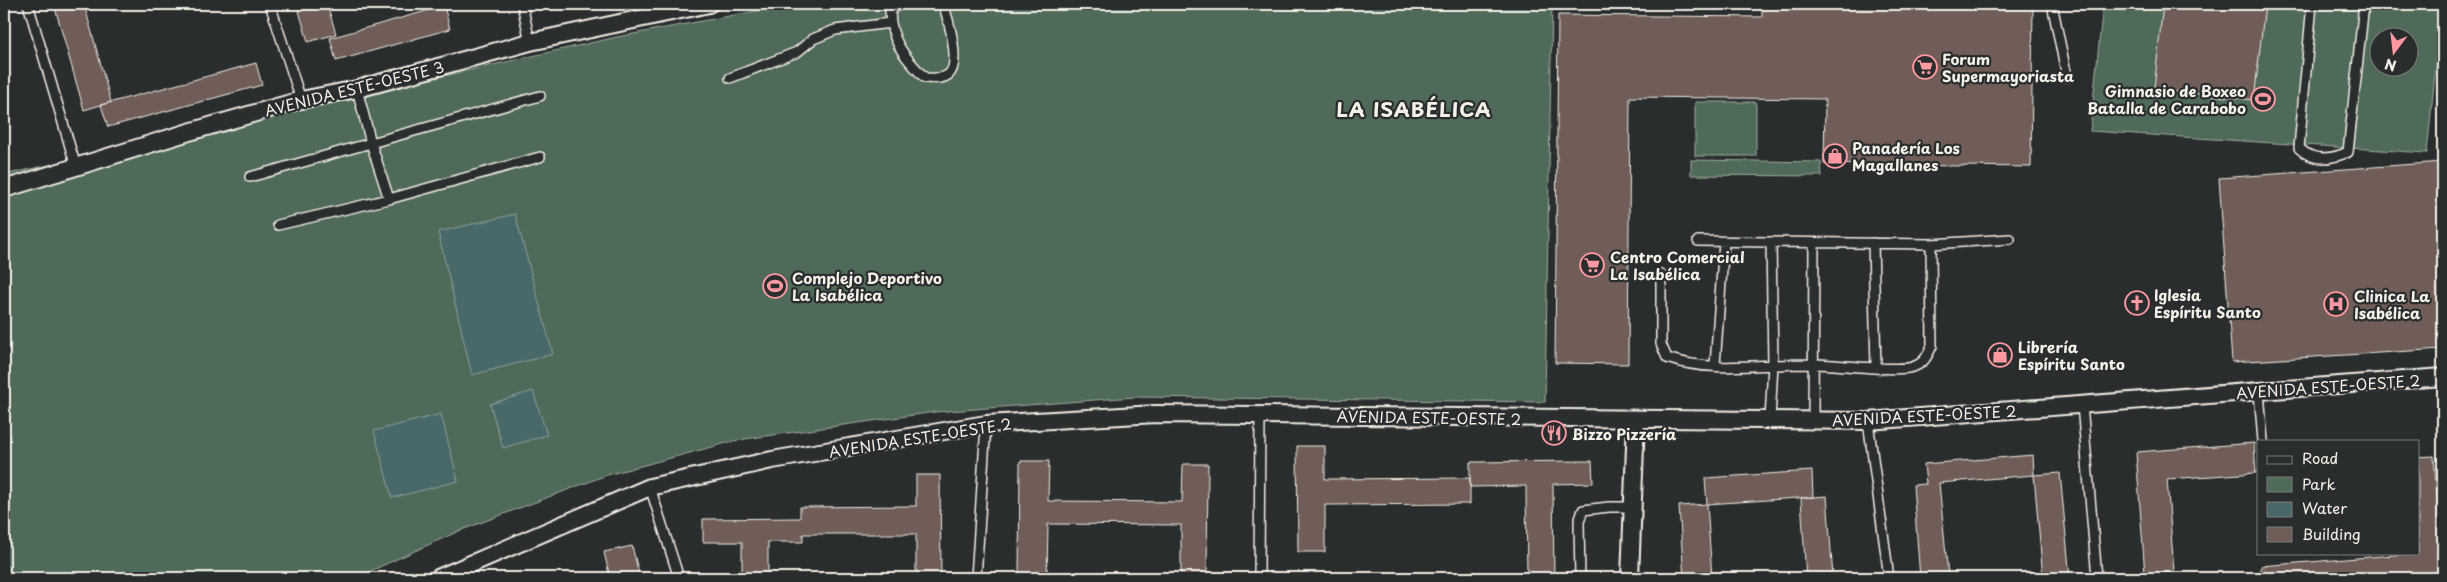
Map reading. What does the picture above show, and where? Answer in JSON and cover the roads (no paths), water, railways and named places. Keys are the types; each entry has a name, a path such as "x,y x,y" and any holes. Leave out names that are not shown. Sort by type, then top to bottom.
{"street":[{"name":"AVENIDA ESTE-OESTE 3","path":"4,189 301,100 357,89 530,42 709,4"},
{"name":"AVENIDA ESTE-OESTE 2","path":"438,578 650,488 772,460 986,424 1156,414 1868,421 2443,377"},
{"path":"1630,578 1636,420"}],"lane":[{"path":"28,4 76,167"},
{"path":"270,4 301,100"},
{"path":"522,4 530,42"},
{"path":"899,4 890,10 890,23 903,56 925,78 940,79 949,74 954,65 953,45 943,4"},
{"path":"2052,4 2067,77"},
{"path":"2312,4 2299,148 2305,154 2316,158 2336,158 2348,152 2364,4"},
{"path":"730,78 797,52 813,39 835,30 890,23"},
{"path":"357,89 388,199"},
{"path":"250,177 540,96"},
{"path":"278,225 388,199 540,157"},
{"path":"1698,241 1931,244 2010,239"},
{"path":"1715,365 1724,242"},
{"path":"1770,420 1773,364 1771,242"},
{"path":"1813,421 1814,243"},
{"path":"1873,243 1876,367"},
{"path":"1661,274 1661,344 1667,358 1681,363 1715,365 1813,364 1911,368 1926,360 1932,346 1931,244"},
{"path":"2259,392 2263,440"},
{"path":"2082,405 2097,578"},
{"path":"1259,578 1260,415"},
{"path":"1868,421 1889,578"},
{"path":"976,578 986,424"},
{"path":"650,488 679,578"},
{"path":"1580,578 1579,522 1583,510 1632,507"}],"water":[{"path":"515,214 553,354 472,375 438,232"},
{"path":"533,391 547,435 503,448 490,404"},
{"path":"441,414 458,481 392,498 374,431"}],"place":[{"name":"Forum Supermayoriasta","path":"1925,67"},
{"name":"Gimnasio de Boxeo Batalla de Carabobo","path":"2263,99"},
{"name":"Panadería Los Magallanes","path":"1835,156"},
{"name":"Centro Comercial La Isabélica","path":"1592,265"},
{"name":"Complejo Deportivo La Isabélica","path":"775,286"},
{"name":"Iglesia Espíritu Santo","path":"2137,303"},
{"name":"Clinica La Isabélica","path":"2336,304"},
{"name":"Librería Espíritu Santo","path":"2000,355"},
{"name":"Bizzo Pizzería","path":"1554,433"}],"district":[{"name":"LA ISABÉLICA","path":"1414,109"}]}
